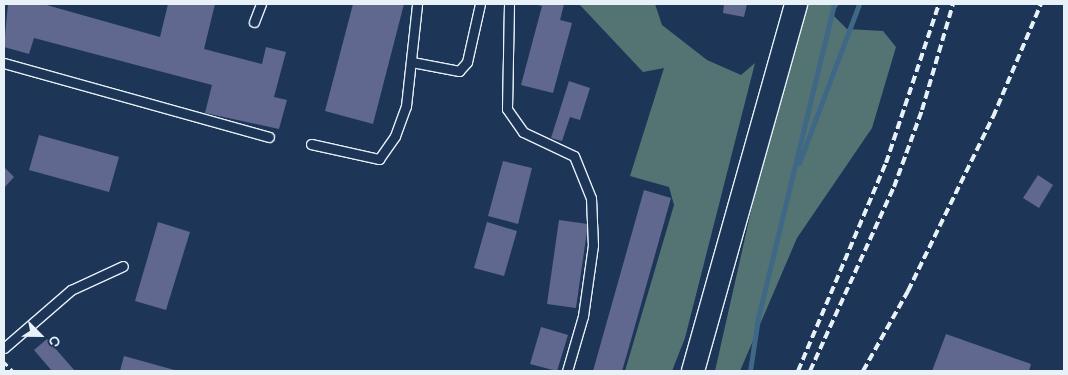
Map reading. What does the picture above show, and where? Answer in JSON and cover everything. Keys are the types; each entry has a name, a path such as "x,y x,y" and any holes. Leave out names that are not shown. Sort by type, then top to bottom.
{"street":[{"path":"693,371 796,4"}],"lane":[{"path":"254,22 261,4"},
{"path":"312,144 379,159 396,136 406,106 417,4"},
{"path":"412,62 459,71 467,62 480,4"},
{"path":"509,4 507,109 523,132 574,156 591,198 593,246 583,316 567,371"},
{"path":"4,63 269,137"},
{"path":"4,348 72,290 122,266"}],"path":[{"path":"4,362 13,371"}],"green space":[{"path":"579,4 655,4 662,25 707,60 741,75 755,63 685,338 672,371 625,371 674,205 669,187 630,176 664,68 643,72"},
{"path":"804,4 839,4 832,14 847,29 883,31 896,47 872,128 797,238 740,371 715,371 770,127"}],"building":[{"path":"8,4 43,4 160,37 168,4 215,4 204,49 262,64 266,47 286,52 274,97 287,100 279,129 205,113 212,85 34,38 29,54 4,47"},
{"path":"353,4 404,4 373,124 325,111"},
{"path":"534,4 564,4 560,20 572,23 553,93 521,85 542,6"},
{"path":"724,4 747,4 744,17 723,13"},
{"path":"569,81 590,88 580,120 570,117 562,141 551,138"},
{"path":"39,135 119,157 109,192 29,170"},
{"path":"503,161 532,168 518,224 488,216"},
{"path":"4,167 14,177 4,188"},
{"path":"1038,175 1053,185 1039,208 1023,198"},
{"path":"644,190 671,198 622,371 593,371"},
{"path":"559,220 588,224 576,308 547,304"},
{"path":"158,222 190,232 166,310 135,301"},
{"path":"487,222 517,231 504,276 474,268"},
{"path":"541,327 568,335 557,371 530,364"},
{"path":"946,334 1031,364 1029,371 932,371"},
{"path":"47,339 75,371 52,371 34,350"},
{"path":"124,356 178,371 120,371"}],"waterway":[{"path":"750,371 758,318 834,4"},
{"path":"799,163 859,4"}],"railway":[{"path":"798,371 886,163 939,4"},
{"path":"810,371 894,187 922,110 953,4"},
{"path":"863,371 908,291 993,117 1041,4"}]}
